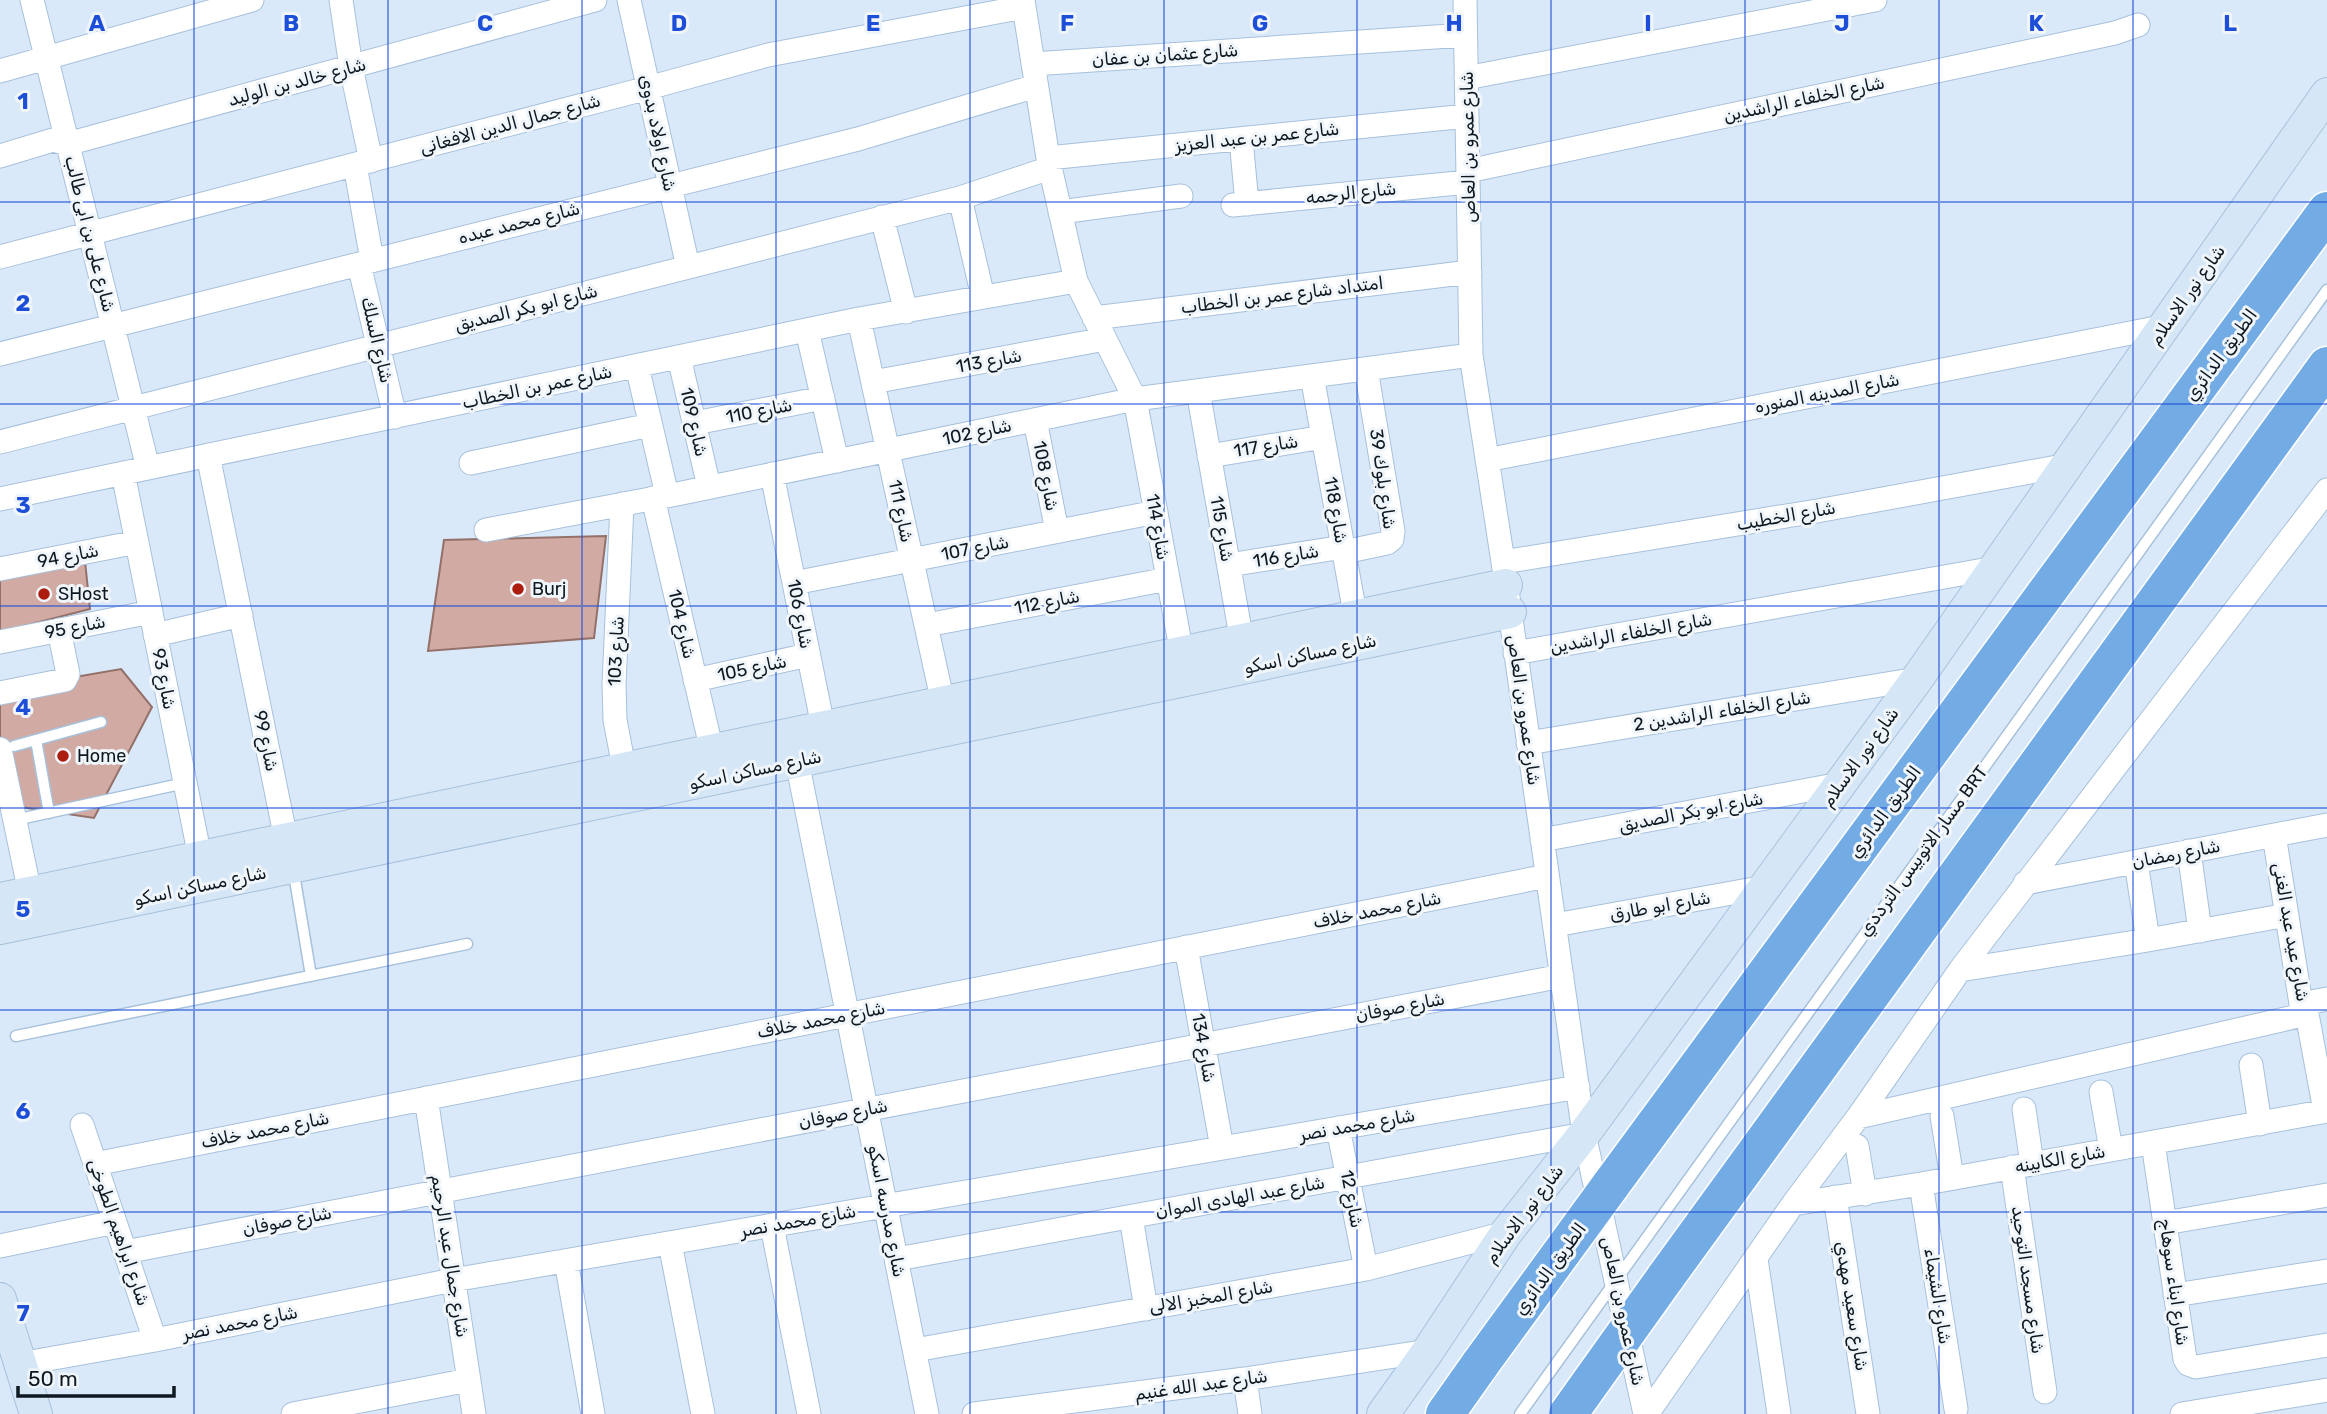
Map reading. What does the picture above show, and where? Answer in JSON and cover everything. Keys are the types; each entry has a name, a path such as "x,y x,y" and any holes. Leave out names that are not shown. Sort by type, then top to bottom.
{"highway":[{"name":"الطريق الدائري","path":"1445,1414 2327,211"},
{"path":"1568,1414 2327,366"}],"street":[{"name":"شارع على بن ابى طالب","path":"32,0 148,468"},
{"path":"0,71 252,0"},
{"name":"شارع السلك","path":"341,0 363,163 365,262 378,346 395,417"},
{"name":"شارع خالد بن الوليد","path":"0,156 53,140 67,144 595,0"},
{"name":"شارع اولاد بدوى","path":"629,0 688,267"},
{"name":"شارع عمرو بن العاص","path":"1465,0 1471,355 1584,1134 1646,1414"},
{"path":"1466,78 1875,0"},
{"name":"شارع جمال الدين الافغانى","path":"0,257 768,55 1023,4"},
{"name":"شارع 114","path":"1023,4 1049,163 1076,281 1135,399 1182,654"},
{"name":"شارع الخلفاء الراشدين","path":"1468,176 2115,33 2138,25"},
{"name":"شارع عثمان بن عفان","path":"1035,75 1465,35"},
{"name":"شارع محمد عبده","path":"0,354 858,139 1035,75"},
{"name":"شارع نور الاسلام","path":"1383,1414 1506,1233 1584,1134 1917,679 2327,94"},
{"name":"شارع عمر بن عبد العزيز","path":"1049,163 1241,139 1467,116"},
{"name":"شارع الرحمه","path":"1241,139 1240,204 1468,176"},
{"name":"شارع ابو بكر الصديق","path":"0,442 960,198 1049,163"},
{"path":"1060,212 1181,196"},
{"path":"960,198 982,297"},
{"path":"882,217 906,312"},
{"name":"امتداد شارع عمر بن الخطاب","path":"1094,318 1470,272"},
{"name":"شارع عمر بن الخطاب","path":"0,499 859,319 1076,281"},
{"name":"شارع 111","path":"859,319 943,702"},
{"name":"شارع المدينه المنوره","path":"1488,460 2166,326"},
{"path":"807,330 837,461"},
{"name":"شارع 113","path":"873,382 1105,340"},
{"name":"شارع 102","path":"486,530 1135,399 1471,355"},
{"name":"شارع 109","path":"680,357 709,487"},
{"name":"شارع 104","path":"637,366 695,680 712,751"},
{"name":"شارع بلوك 39","path":"1343,549 1387,543 1391,539 1392,531 1366,369"},
{"name":"شارع 118","path":"1312,376 1358,630"},
{"name":"شارع 115","path":"1198,391 1244,654"},
{"name":"شارع 110","path":"695,423 822,398"},
{"name":"شارع 108","path":"1035,420 1057,531"},
{"path":"471,463 650,425"},
{"name":"شارع 117","path":"1209,456 1323,437"},
{"name":"شارع 99","path":"208,456 289,853"},
{"name":"شارع الخطيب","path":"1506,587 1817,511 2068,465"},
{"name":"شارع 93","path":"123,473 203,871"},
{"name":"شارع 106","path":"772,474 826,741"},
{"path":"1646,1414 1960,970 2327,491"},
{"name":"شارع 103","path":"622,504 614,685 615,720 627,783"},
{"name":"شارع 107","path":"794,583 1156,512"},
{"name":"شارع 94","path":"0,569 137,542"},
{"name":"شارع 116","path":"1228,565 1343,549"},
{"name":"شارع الخلفاء الراشدين","path":"1516,653 1995,568"},
{"name":"شارع 112","path":"926,625 1168,579"},
{"name":"شارع مساكن اسكو","path":"627,783 712,751 826,741 1358,630 1506,587"},
{"name":"شارع 95","path":"0,642 151,612"},
{"path":"155,635 241,615"},
{"path":"0,693 65,680 68,674 59,630"},
{"name":"شارع مساكن اسكو","path":"0,928 203,871 627,783 797,761 826,741 943,702 1065,691 1182,654 1244,654"},
{"name":"شارع 105","path":"695,680 808,655"},
{"name":"شارع الخلفاء الراشدين 2","path":"1528,743 1917,679"},
{"path":"7,747 15,820 15,896"},
{"name":"شارع مدرسه اسكو","path":"797,761 927,1414"},
{"name":"شارع ابو بكر الصديق","path":"1542,840 1840,784"},
{"name":"شارع رمضان","path":"2025,883 2327,825"},
{"name":"شارع عيد عبد الغنى","path":"2274,835 2304,1009 2326,1111"},
{"path":"2189,851 2200,931"},
{"path":"2136,862 2148,940"},
{"name":"شارع مساكن اسكو","path":"15,896 203,871"},
{"name":"شارع محمد خلاف","path":"95,1164 1547,876"},
{"name":"شارع ابو طارق","path":"1555,925 1765,887"},
{"path":"1960,970 2287,915"},
{"name":"شارع 134","path":"1186,947 1222,1148"},
{"name":"شارع صوفان","path":"125,1252 1562,976"},
{"path":"1858,1117 2304,1009 2327,999"},
{"path":"2251,1065 2260,1124"},
{"name":"شارع محمد نصر","path":"20,1364 155,1340 453,1280 1578,1087"},
{"path":"2101,1092 2111,1150"},
{"name":"شارع جمال عبد الرحيم","path":"426,1098 474,1414"},
{"name":"شارع مسجد التوحيد","path":"2024,1109 2022,1165 2045,1392"},
{"name":"شارع الكابينه","path":"1793,1204 1865,1194 2326,1111"},
{"path":"1941,1116 1952,1178"},
{"name":"شارع ابراهيم الطوخى","path":"82,1125 155,1340"},
{"name":"شارع 12","path":"1338,1128 1366,1269"},
{"name":"شارع عبد الهادى الموان","path":"897,1259 1584,1134"},
{"name":"شارع ابناء سوهاج","path":"2153,1143 2185,1359 2188,1364 2196,1367 2327,1345"},
{"path":"1857,1146 1865,1194"},
{"name":"شارع الشيماء","path":"1921,1184 1956,1409"},
{"path":"2165,1223 2327,1195"},
{"name":"شارع سعيد مهدي","path":"1835,1197 1868,1414"},
{"path":"1131,1217 1146,1309"},
{"path":"0,1247 115,1222"},
{"path":"772,1226 809,1414"},
{"name":"شارع المخبز الالى","path":"915,1350 1366,1269 1506,1233"},
{"path":"670,1243 703,1414"},
{"path":"1756,1259 1779,1414"},
{"path":"566,1261 593,1414"},
{"path":"2175,1295 2327,1271"},
{"path":"0,1299 36,1414"},
{"name":"شارع عبد الله غنيم","path":"974,1414 1138,1404 1245,1379 1428,1351"},
{"path":"1245,1379 1250,1414"},
{"path":"293,1414 468,1380"},
{"path":"2182,1414 2327,1390"}],"lane":[{"name":"مسار الاتوبيس الترددي BRT","path":"1520,1414 2327,290"},
{"path":"7,747 101,722"},
{"path":"36,740 49,813"},
{"path":"15,820 185,783"},
{"path":"289,853 311,976"},
{"path":"16,1036 467,944"}],"building":[{"name":"Burj","path":"606,536 594,638 428,651 444,540"},
{"name":"SHost","path":"85,561 90,609 0,632 0,579"},
{"name":"Home","path":"121,669 152,707 94,818 0,804 0,690"},
{"name":"Home","path":"121,669 152,707 94,818 0,804 0,690"}],"place":[{"name":"Burj","path":"518,589"},
{"name":"SHost","path":"44,594"},
{"name":"Home","path":"63,756"}]}
